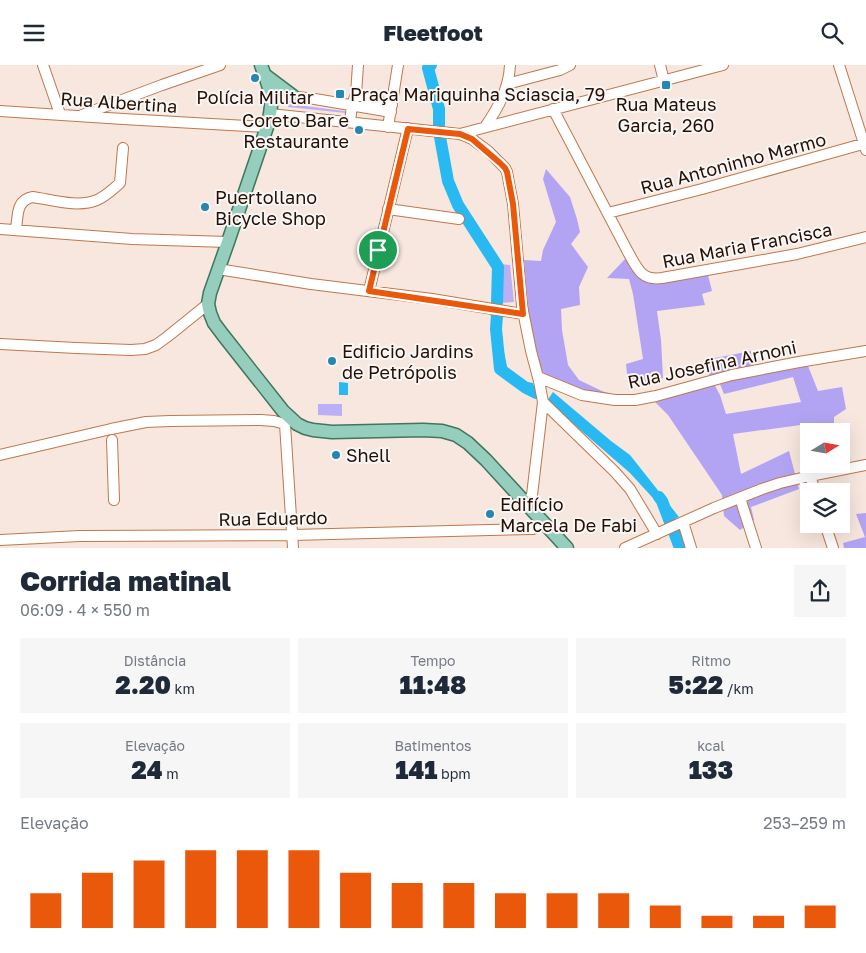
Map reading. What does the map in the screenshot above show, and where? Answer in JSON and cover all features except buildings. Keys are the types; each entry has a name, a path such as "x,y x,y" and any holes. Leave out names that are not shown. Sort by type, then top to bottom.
{"main road":[{"path":"262,69 268,83 272,105 267,127 210,293 208,304 214,323 288,421 305,428 332,433 423,430 442,431 456,435 468,443 486,460 567,548"},
{"path":"262,69 292,96"}],"street":[{"path":"43,65 60,115"},
{"path":"79,117 220,65"},
{"path":"350,122 352,105 356,94 358,65"},
{"path":"388,127 398,65"},
{"path":"485,127 503,98 510,65"},
{"path":"507,85 570,65"},
{"path":"660,65 664,81"},
{"path":"460,134 723,65"},
{"path":"839,65 865,145"},
{"path":"271,94 352,105 391,108"},
{"path":"356,94 391,108"},
{"name":"Rua Maria Francisca","path":"553,109 628,252 641,273 654,279 782,257 866,237"},
{"name":"Rua Albertina","path":"0,111 267,127"},
{"path":"270,113 460,134 472,139 488,151 505,168 513,204 523,314 543,402 532,495 526,504"},
{"path":"369,291 408,129"},
{"name":"Rua Antoninho Marmo","path":"608,213 865,145"},
{"path":"16,230 20,207 23,200 28,198 88,202 109,193 120,183 123,148"},
{"path":"388,209 459,219"},
{"path":"0,229 132,239 228,243"},
{"path":"218,269 523,314"},
{"path":"0,344 145,349 156,345 208,304"},
{"name":"Rua Josefina Arnoni","path":"538,377 582,395 615,400 635,400 732,375 866,351"},
{"path":"543,402 627,484 657,534"},
{"path":"0,452 111,435 146,422 288,421 293,548"},
{"path":"111,435 114,500"},
{"path":"626,548 683,522 780,483 810,475 866,465"},
{"path":"810,475 812,483"},
{"path":"740,498 756,548"},
{"path":"683,522 691,548"},
{"name":"Rua Eduardo","path":"6,542 118,535 292,535 533,529 544,524"},
{"path":"828,533 833,548"}],"shaded area":[{"path":"290,104 344,111 346,113 288,107"},
{"path":"546,169 570,197 580,232 571,244 588,267 579,287 580,305 561,309 562,330 568,365 579,380 620,397 596,395 575,388 544,374 537,361 529,327 524,260 541,261 543,250 556,222 543,179"},
{"path":"626,258 648,282 670,281 708,275 712,291 702,294 705,305 657,311 663,378 651,385 628,383 626,364 643,359 633,294 629,279 607,278"},
{"path":"499,264 510,265 514,302 501,303"},
{"path":"751,351 754,367 709,377 710,359"},
{"path":"808,366 818,391 842,387 846,409 834,417 834,423 800,423 800,425 733,434 741,474 789,451 799,489 751,507 754,520 740,530 724,516 722,495 668,415 652,399 714,384 726,414 801,402 793,377 724,394 720,384 748,376"},
{"path":"318,404 342,404 342,416 318,415"},
{"path":"866,513 866,548 844,548 843,543 865,537 856,514"}],"water":[{"path":"490,312 496,313 508,371 522,381 533,383 535,394 504,373"},
{"path":"339,382 348,383 348,395 339,395"},
{"path":"553,392 630,455 679,517 673,520 630,473 547,401"}],"waterway":[{"path":"431,65 428,68 439,109 439,126"},
{"path":"440,137 448,181 458,205 498,267 497,303"},
{"path":"497,315 496,329 500,369 536,393"},
{"path":"659,497 670,522"},
{"path":"674,532 680,548"}],"place":[{"name":"Polícia Militar","path":"255,78"},
{"name":"Rua Mateus Garcia, 260","path":"666,85"},
{"name":"Praça Mariquinha Sciascia, 79","path":"340,94"},
{"name":"Coreto Bar e Restaurante","path":"359,130"},
{"name":"Puertollano Bicycle Shop","path":"205,207"},
{"name":"Edificio Jardins de Petrópolis","path":"332,361"},
{"name":"Shell","path":"336,455"},
{"name":"Edifício Marcela De Fabi","path":"490,514"}],"route":[{"path":"408,129 460,134 472,139 488,151 507,172 518,248 523,314 369,291 378,250 408,129"}]}
